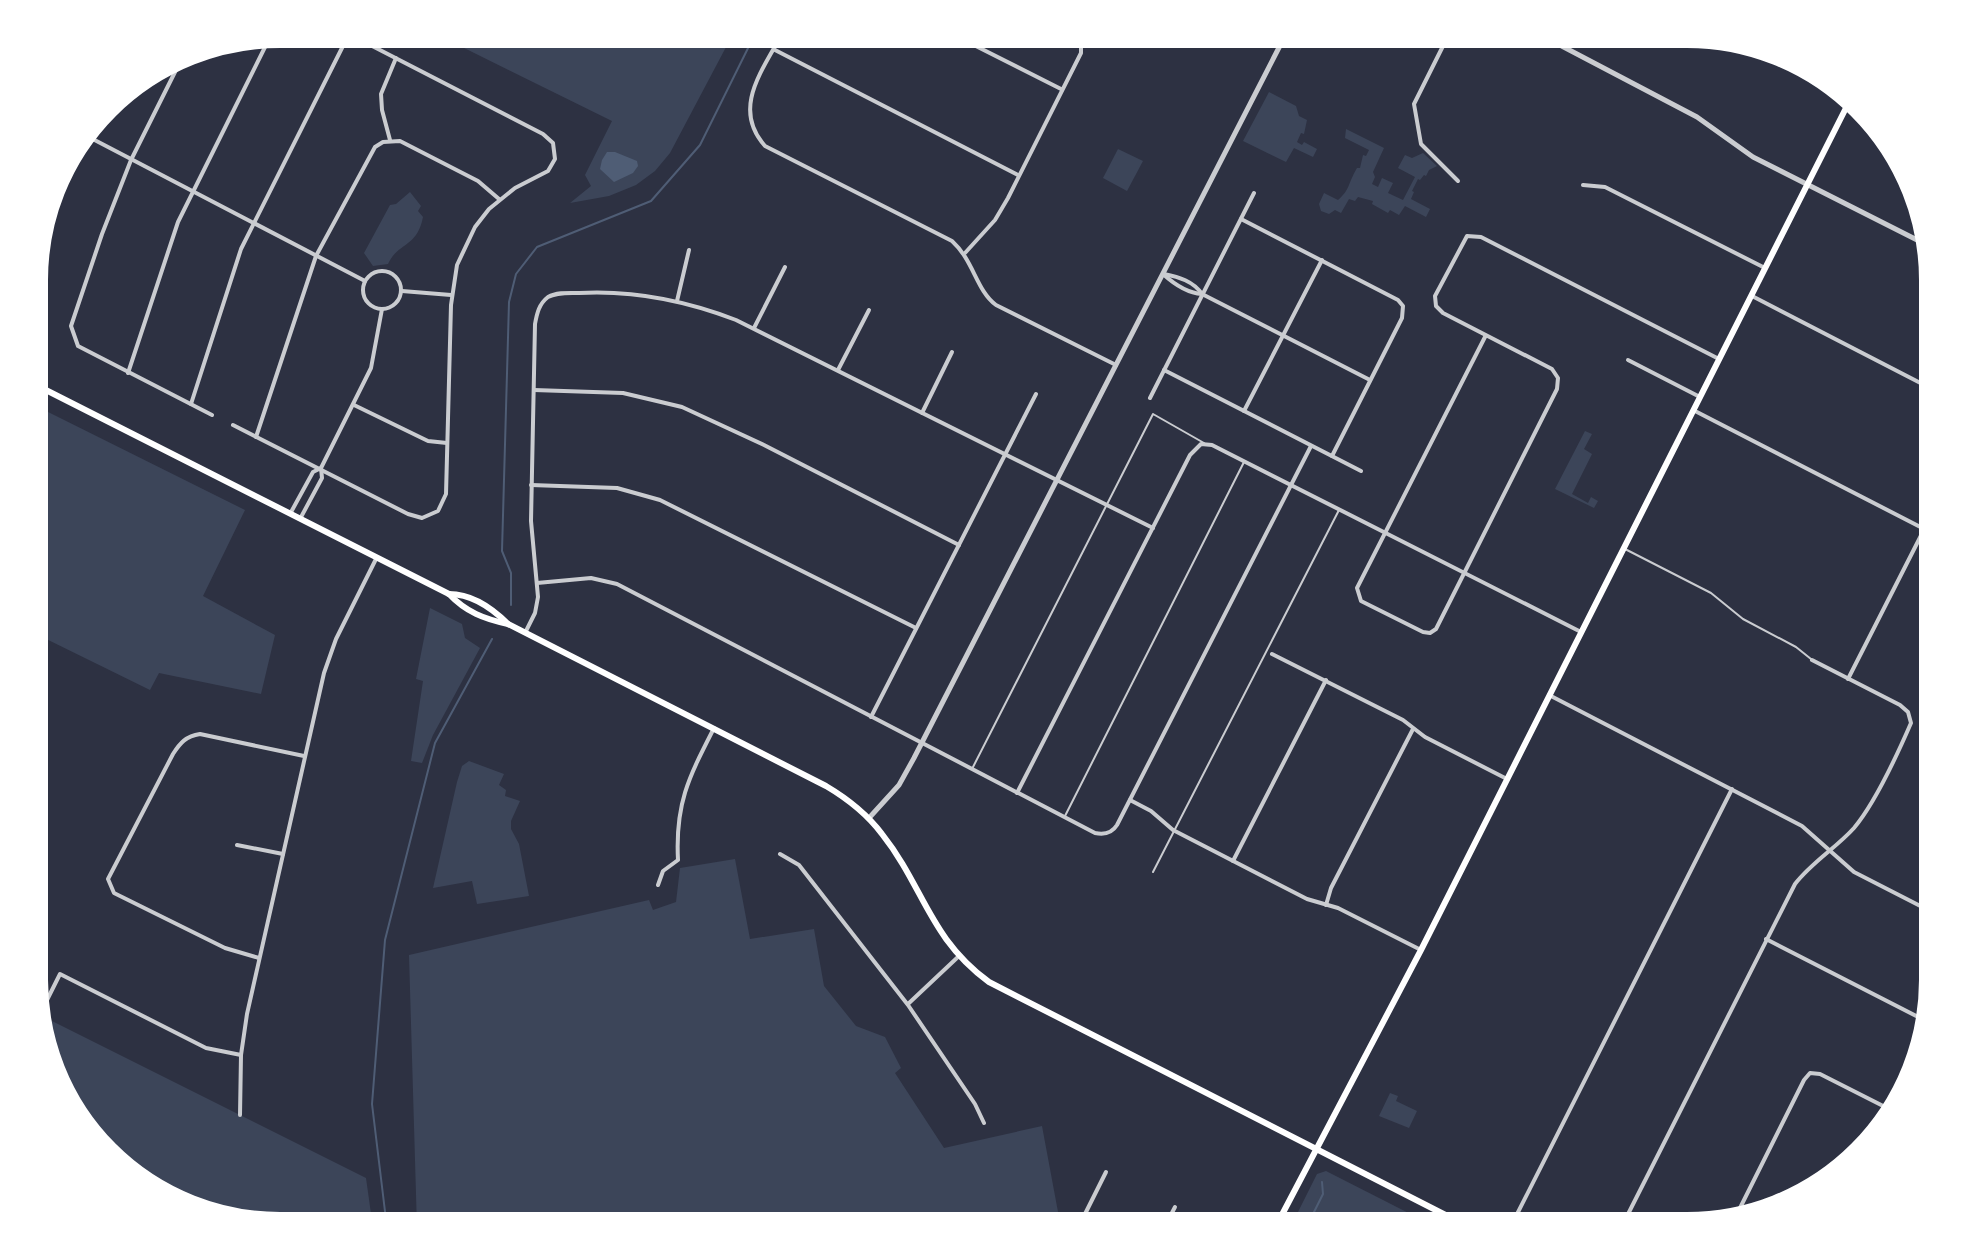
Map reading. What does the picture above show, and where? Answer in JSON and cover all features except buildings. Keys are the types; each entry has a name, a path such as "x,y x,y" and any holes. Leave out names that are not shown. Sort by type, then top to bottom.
{"main road":[{"path":"1283,1213 1421,950 1846,109"},
{"path":"46,390 449,594 461,607 485,620 508,624"},
{"path":"449,594 462,594 495,611 508,624 525,633 826,786 869,818 892,848 937,929 959,956 1007,993 1442,1213"}],"street":[{"path":"191,404 241,249 341,46"},
{"path":"233,425 408,514 422,518 442,506 446,494 451,295 457,265 469,238 499,199 548,171 556,155 553,143 543,134 372,46"},
{"path":"776,46 751,97 748,117 754,133 765,146 952,241 965,253 985,294 996,305 1116,365"},
{"path":"976,46 1061,89"},
{"path":"965,253 995,220 1081,53 1081,46"},
{"path":"869,818 899,785 922,743 1280,46"},
{"path":"1443,46 1414,104 1421,144 1458,181"},
{"path":"1562,46 1697,117 1746,154 1918,240"},
{"path":"128,373 178,222 265,47"},
{"path":"774,49 1018,175"},
{"path":"390,140 381,94 396,58"},
{"path":"176,70 131,160 71,326 78,346 212,415"},
{"path":"94,139 192,193 365,281"},
{"path":"256,438 316,256 375,147 390,140 400,141 478,181 499,199"},
{"path":"1583,185 1605,187 1765,268"},
{"path":"1150,398 1254,193"},
{"path":"1241,219 1399,301 1404,309 1332,456"},
{"path":"1486,335 1357,588 1361,601 1423,632 1430,633 1436,629 1557,389 1558,378 1552,369 1486,335 1443,313 1436,306 1435,296 1467,236 1481,237 1719,359"},
{"path":"677,301 689,250"},
{"path":"1244,411 1322,260"},
{"path":"754,328 785,267"},
{"path":"387,271 398,278 402,291 397,302 382,309 375,308 363,294 365,281 374,272 387,271"},
{"path":"1163,274 1192,293 1202,294 1370,380"},
{"path":"402,291 451,295"},
{"path":"525,633 535,613 537,583 531,485 537,311 554,294 622,292 706,308 754,328 1153,528"},
{"path":"1751,295 1920,383"},
{"path":"300,519 322,478 321,468 371,368 382,309"},
{"path":"838,370 869,310"},
{"path":"922,413 952,352"},
{"path":"1628,360 1700,397"},
{"path":"1164,370 1361,471"},
{"path":"534,390 623,393 682,407 764,445 959,545"},
{"path":"871,717 1036,394"},
{"path":"354,405 428,441 447,443"},
{"path":"1693,410 1920,526"},
{"path":"1017,793 1190,455 1205,444 1581,632"},
{"path":"537,583 591,578 617,584 1095,833 1107,833 1115,828 1130,800 1311,446"},
{"path":"290,514 313,472 321,468"},
{"path":"531,485 617,488 660,500 916,628"},
{"path":"304,487 314,492"},
{"path":"1848,679 1920,539"},
{"path":"240,1115 241,1055 259,958 324,673 335,643 376,559"},
{"path":"1272,654 1403,720 1413,729 1507,779"},
{"path":"1628,1213 1795,884 1864,815 1910,726 1910,715 1900,705 1812,660"},
{"path":"1233,861 1326,680"},
{"path":"1549,695 1802,826 1854,872 1920,904"},
{"path":"658,885 663,871 678,860 681,799 714,728"},
{"path":"1326,905 1331,888 1413,729"},
{"path":"259,958 225,948 114,893 108,882 173,754 180,743 191,735 200,734 304,756"},
{"path":"1518,1213 1732,789"},
{"path":"1130,800 1151,811 1174,831 1307,899 1338,908 1421,950"},
{"path":"237,845 283,854"},
{"path":"780,854 799,865 908,1005 975,1104 984,1123"},
{"path":"1766,939 1918,1017"},
{"path":"908,1005 959,956"},
{"path":"47,999 60,974 206,1048 241,1055"},
{"path":"1740,1208 1810,1073 1820,1074 1884,1106"},
{"path":"1085,1213 1106,1172"},
{"path":"1172,1213 1175,1207"}],"lane":[{"path":"972,769 1153,414 1205,444"},
{"path":"1064,817 1244,462"},
{"path":"1153,872 1339,510"},
{"path":"1623,548 1711,593 1743,619 1796,647 1812,660"}],"shaded area":[{"path":"460,46 727,46 670,153 655,171 636,185 609,196 570,203 591,186 585,175 612,121"},
{"path":"1269,92 1296,106 1299,116 1307,120 1304,134 1301,133 1297,142 1317,149 1313,157 1294,148 1286,162 1243,141"},
{"path":"1346,129 1384,148 1373,172 1375,177 1372,184 1378,187 1382,178 1393,183 1388,193 1403,200 1415,177 1398,168 1405,155 1412,158 1423,153 1437,166 1418,179 1412,191 1411,199 1430,209 1426,217 1405,206 1399,215 1390,210 1388,213 1372,204 1373,201 1358,197 1355,201 1349,199 1341,213 1321,211 1319,204 1324,193 1338,200 1357,168 1360,168 1363,155 1366,156 1369,150 1345,138"},
{"path":"1118,149 1143,161 1127,191 1103,178"},
{"path":"607,152 637,161 638,166 633,173 614,182 600,169"},
{"path":"410,192 421,206 418,211 423,217 420,227 412,240 388,264 373,266 364,253 390,205 396,204"},
{"path":"46,411 245,510 203,596 275,635 261,694 159,673 150,690 46,639"},
{"path":"1585,431 1592,434 1584,449 1592,454 1572,494 1588,503 1591,497 1598,501 1594,508 1555,489"},
{"path":"430,608 462,624 465,638 480,648 433,735 422,763 411,761 423,681 416,679"},
{"path":"469,761 504,774 499,785 506,790 505,796 520,801 511,821 511,829 519,844 529,896 477,904 472,881 433,888 457,782 462,766"},
{"path":"735,859 750,939 814,929 824,986 856,1026 885,1037 901,1068 895,1073 944,1148 1042,1126 1058,1213 417,1214 409,955 649,900 653,910 676,902 680,868"},
{"path":"49,1020 366,1178 371,1214 280,1214 234,1210 176,1190 126,1156 94,1123 64,1070"},
{"path":"1390,1093 1398,1096 1396,1101 1417,1111 1409,1128 1379,1116"},
{"path":"1326,1171 1409,1213 1297,1213 1317,1174"}],"waterway":[{"path":"511,605 511,573 502,551 509,302 516,274 537,247 651,201 700,145 749,46"},
{"path":"385,1214 372,1104 385,940 435,743 492,639"},
{"path":"1313,1213 1323,1194 1322,1182"}]}
